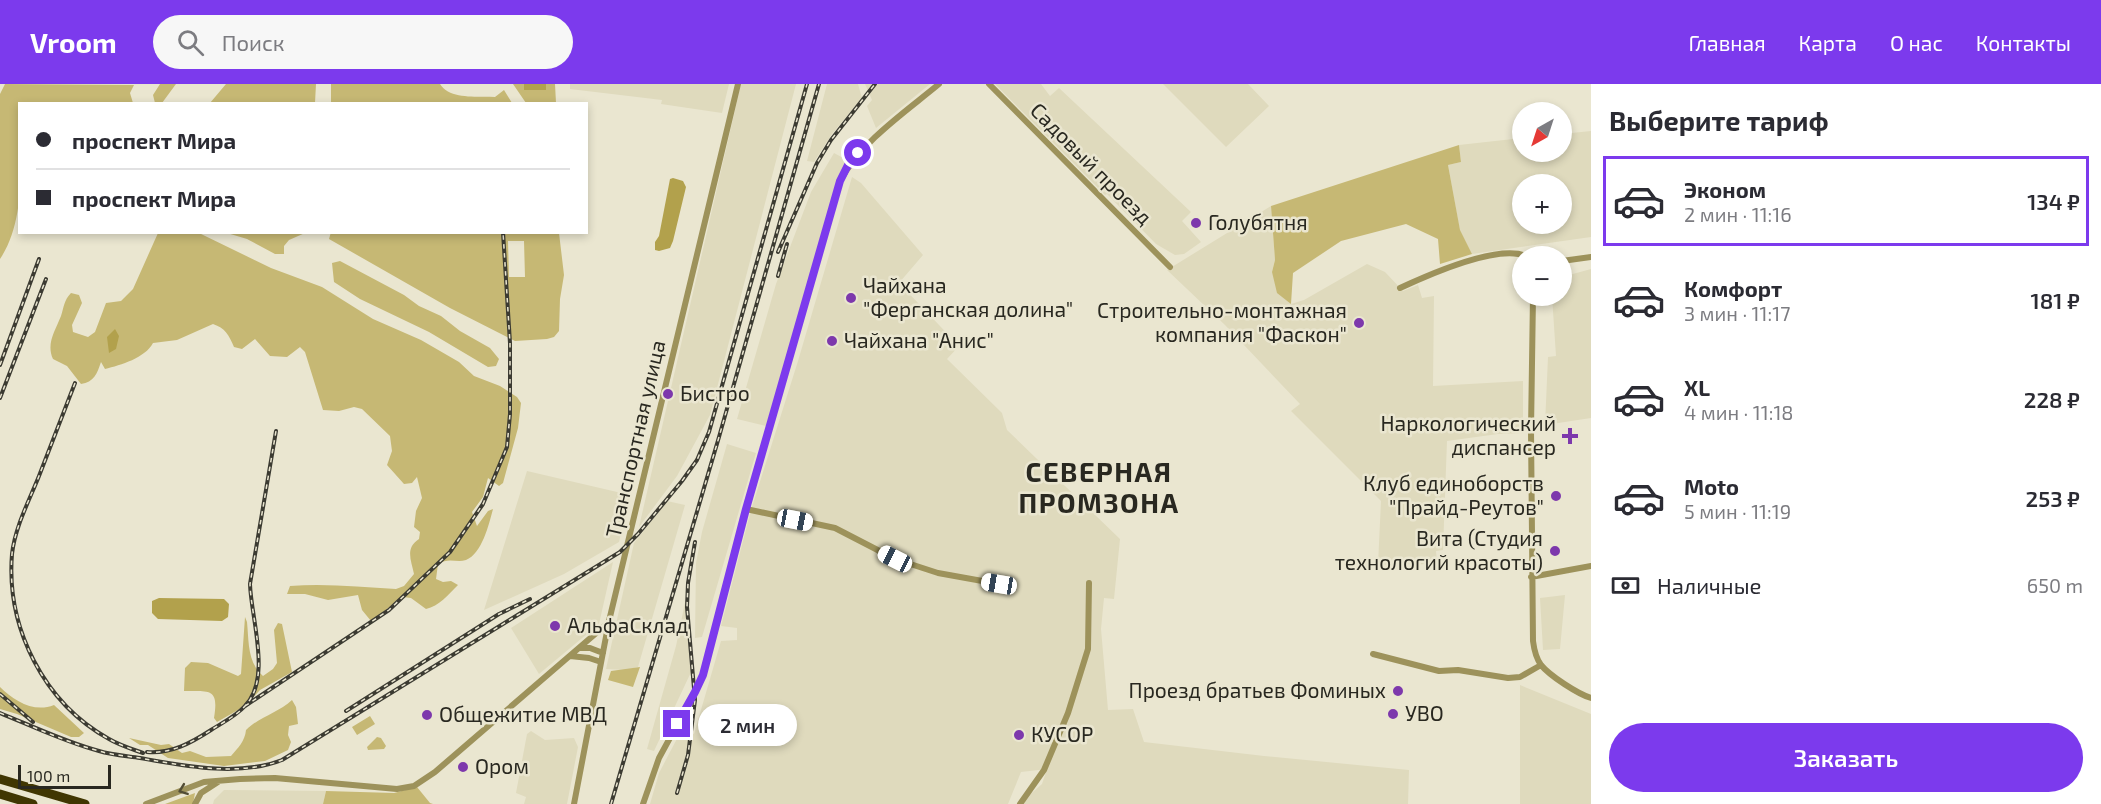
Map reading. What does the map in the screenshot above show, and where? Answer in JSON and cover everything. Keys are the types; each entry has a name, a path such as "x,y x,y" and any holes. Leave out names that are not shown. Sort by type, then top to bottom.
{"highway":[{"path":"0,779 85,804"},
{"path":"0,794 33,804"}],"street":[{"name":"Транспортная улица","path":"574,804 609,621 738,84"},
{"path":"644,804 659,758 703,675 746,509 840,181 849,163 862,150 939,84"},
{"name":"Садовый проезд","path":"988,84 1170,267"},
{"path":"1400,288 1472,260 1512,255"},
{"path":"1572,260 1591,257"},
{"path":"1533,306 1531,577 1533,641 1541,665 1572,689 1591,698"},
{"path":"746,509 835,528 895,559 938,573 999,584"},
{"path":"1531,577 1591,566"},
{"path":"1020,804 1044,770 1068,713 1088,649 1089,583"},
{"path":"146,804 204,782 221,780 275,778 397,789 414,786 435,772 609,621"},
{"path":"579,648 590,648 603,653"},
{"path":"1373,654 1439,671 1458,670 1508,678 1520,676 1541,665"},
{"path":"569,656 601,662"},
{"path":"195,804 201,793 221,780"}],"shaded area":[{"path":"5,84 134,85 130,93 133,102 18,102 18,209 9,242 0,259 0,94"},
{"path":"160,84 176,84 163,102 155,102 153,95"},
{"path":"226,84 316,84 315,102 211,102"},
{"path":"331,84 440,84 450,93 473,97 495,97 504,90 511,102 331,102"},
{"path":"513,84 524,84 525,90 546,90 546,84 555,84 556,102 525,102"},
{"path":"524,84 546,84 546,90 524,90"},
{"path":"570,84 729,84 722,113 661,104 662,100 570,89"},
{"path":"741,84 796,84 710,415 677,476 639,527"},
{"path":"827,84 858,84 862,98 832,134 814,162 807,161"},
{"path":"865,84 930,84 876,128 867,106 872,100"},
{"path":"995,84 1041,84 1050,96 1059,88 1191,212 1182,221 1201,242 1184,254 1175,255 1156,244"},
{"path":"1163,84 1248,84 1269,106 1226,147"},
{"path":"1591,131 1591,237 1528,246 1512,246 1512,248 1472,254 1460,231 1448,165 1461,162 1459,145 1512,139 1512,162 1572,162 1572,133"},
{"path":"1459,145 1461,162 1448,165 1460,230 1472,254 1440,264 1438,239 1406,224 1341,241 1293,273 1291,304 1277,293 1272,272 1275,260 1271,206"},
{"path":"834,153 847,160 841,173 766,426 737,419 776,284 811,192"},
{"path":"852,177 861,183 923,255 899,283 959,346 947,359 1002,413 1007,430 1120,539 1114,599 1104,598 1101,629 1108,710 1133,709 1144,742 1409,770 1408,804 1024,804 1026,798 1042,784 1047,769 1021,772 1008,804 650,804 659,773 681,731 694,734 721,641 737,640 737,628 721,626 751,510"},
{"path":"670,179 683,181 686,187 673,241 670,248 659,251 655,250 655,242 659,236"},
{"path":"1271,206 1275,260 1272,272 1291,304 1304,300 1367,264 1385,272 1403,291 1418,285 1422,298 1434,296 1433,386 1523,381 1523,433 1447,441 1443,550 1436,551 1437,564 1378,565 1381,501 1291,411 1300,404 1225,325 1167,270"},
{"path":"158,234 201,234 271,268 322,287 373,319 421,340 459,362 474,376 500,386 517,397 521,403 518,428 503,483 499,486 488,478 483,497 472,512 477,526 488,511 493,509 481,545 472,557 466,560 446,561 438,564 436,579 443,582 451,581 458,585 431,608 426,609 411,598 403,597 371,621 362,610 358,595 328,600 305,594 287,594 290,586 303,585 396,589 404,586 414,574 410,550 419,539 420,532 414,527 416,511 422,498 417,477 412,483 404,484 387,465 392,451 390,436 362,409 354,407 339,411 323,410 305,352 300,347 287,357 270,356 255,339 242,349 234,347 226,333 213,324 177,340 153,343 139,357 118,365 105,369 101,362 94,377 81,384 67,366 53,359 50,348 66,301 71,293 79,295 82,303 72,325 73,332 88,337 95,332 106,303 121,301 133,289"},
{"path":"230,234 303,234 289,240 284,246 284,254 275,254 247,239"},
{"path":"330,234 559,234 564,275 560,299 559,331 554,337 515,341 450,308 329,239","holes":["508,241 524,241 525,277 509,277"]},
{"path":"340,261 441,316 460,331 490,348 499,359 496,366 488,367 429,332 360,299 334,282 332,263"},
{"path":"1591,269 1591,418 1545,425 1548,357 1556,356 1553,306 1572,306 1572,274"},
{"path":"115,329 119,336 116,349 109,353 107,337"},
{"path":"727,444 756,453 702,637 695,638 696,563 702,532"},
{"path":"527,471 630,495 619,542 564,574 484,610"},
{"path":"667,501 685,505 638,667 625,670 606,669 634,543"},
{"path":"613,562 599,624 539,674 511,628"},
{"path":"688,588 690,588 687,615 692,670 654,751 647,749 676,646"},
{"path":"1565,595 1560,649 1543,650 1540,598"},
{"path":"159,598 224,599 229,604 228,617 222,621 158,619 152,613 152,601"},
{"path":"245,617 251,658 263,676 277,663 274,630 278,623 282,624 292,672 260,690 245,706 217,722 214,718 214,696 211,693 184,691 185,668 191,662 208,663 238,676 241,674"},
{"path":"640,667 633,687 608,680 611,671"},
{"path":"1520,685 1591,714 1591,804 1520,804"},
{"path":"0,687 12,697 32,707 54,705 84,733 79,737 71,737 0,709"},
{"path":"292,700 296,707 298,724 289,726 288,735 291,742 288,750 265,761 224,766 168,758 148,745 140,745 129,738 161,745 169,744 182,753 190,751 206,757 231,756 243,741 246,730"},
{"path":"370,716 375,724 357,735 352,727"},
{"path":"531,731 545,740 574,738 578,747 567,804 524,804 526,797 516,793 527,734"},
{"path":"377,737 381,738 386,746 384,749 368,750 367,747"},
{"path":"417,787 433,804 323,804 326,791 394,793"},
{"path":"224,790 326,791 323,804 213,804"},
{"path":"195,793 193,804 165,804"}],"railway":[{"path":"0,713 61,738 109,754 211,768 230,769 265,765 282,760 620,552 682,481 697,460 709,432 807,84"},
{"path":"611,804 719,437 819,84"},
{"path":"778,252 817,163 831,140 875,84"},
{"path":"245,706 389,610 450,552 483,504 507,447 510,414 510,343 503,234"},
{"path":"778,276 787,244"},
{"path":"0,365 39,259"},
{"path":"0,398 46,279"},
{"path":"75,383 16,534 12,554 15,609 34,661 48,684 66,705 86,724 109,739 143,753"},
{"path":"147,752 173,749 196,739 237,713 253,694 259,664 250,584 276,431"},
{"path":"677,793 688,755 695,700 687,607 688,583 695,542"},
{"path":"346,711 499,614 530,599"},
{"path":"0,694 33,722"}],"place":[{"name":"Голубятня","path":"1196,223"},
{"name":"Чайхана \"Ферганская долина\"","path":"851,298"},
{"name":"Строительно-монтажная компания \"Фаскон\"","path":"1359,323"},
{"name":"Чайхана \"Анис\"","path":"832,341"},
{"name":"Бистро","path":"668,394"},
{"name":"Наркологический диспансер","path":"1570,436"},
{"name":"Клуб единоборств \"Прайд-Реутов\"","path":"1556,496"},
{"name":"Вита (Студия технологий красоты)","path":"1555,551"},
{"name":"АльфаСклад","path":"555,626"},
{"name":"Проезд братьев Фоминых","path":"1398,691"},
{"name":"УВО","path":"1393,714"},
{"name":"Общежитие МВД","path":"427,715"},
{"name":"КУСОР","path":"1019,735"},
{"name":"Ором","path":"463,767"}],"district":[{"name":"СЕВЕРНАЯ ПРОМЗОНА","path":"1099,488"}],"route":[{"path":"677,724 703,675 746,509 840,181 849,163 858,153"}]}
